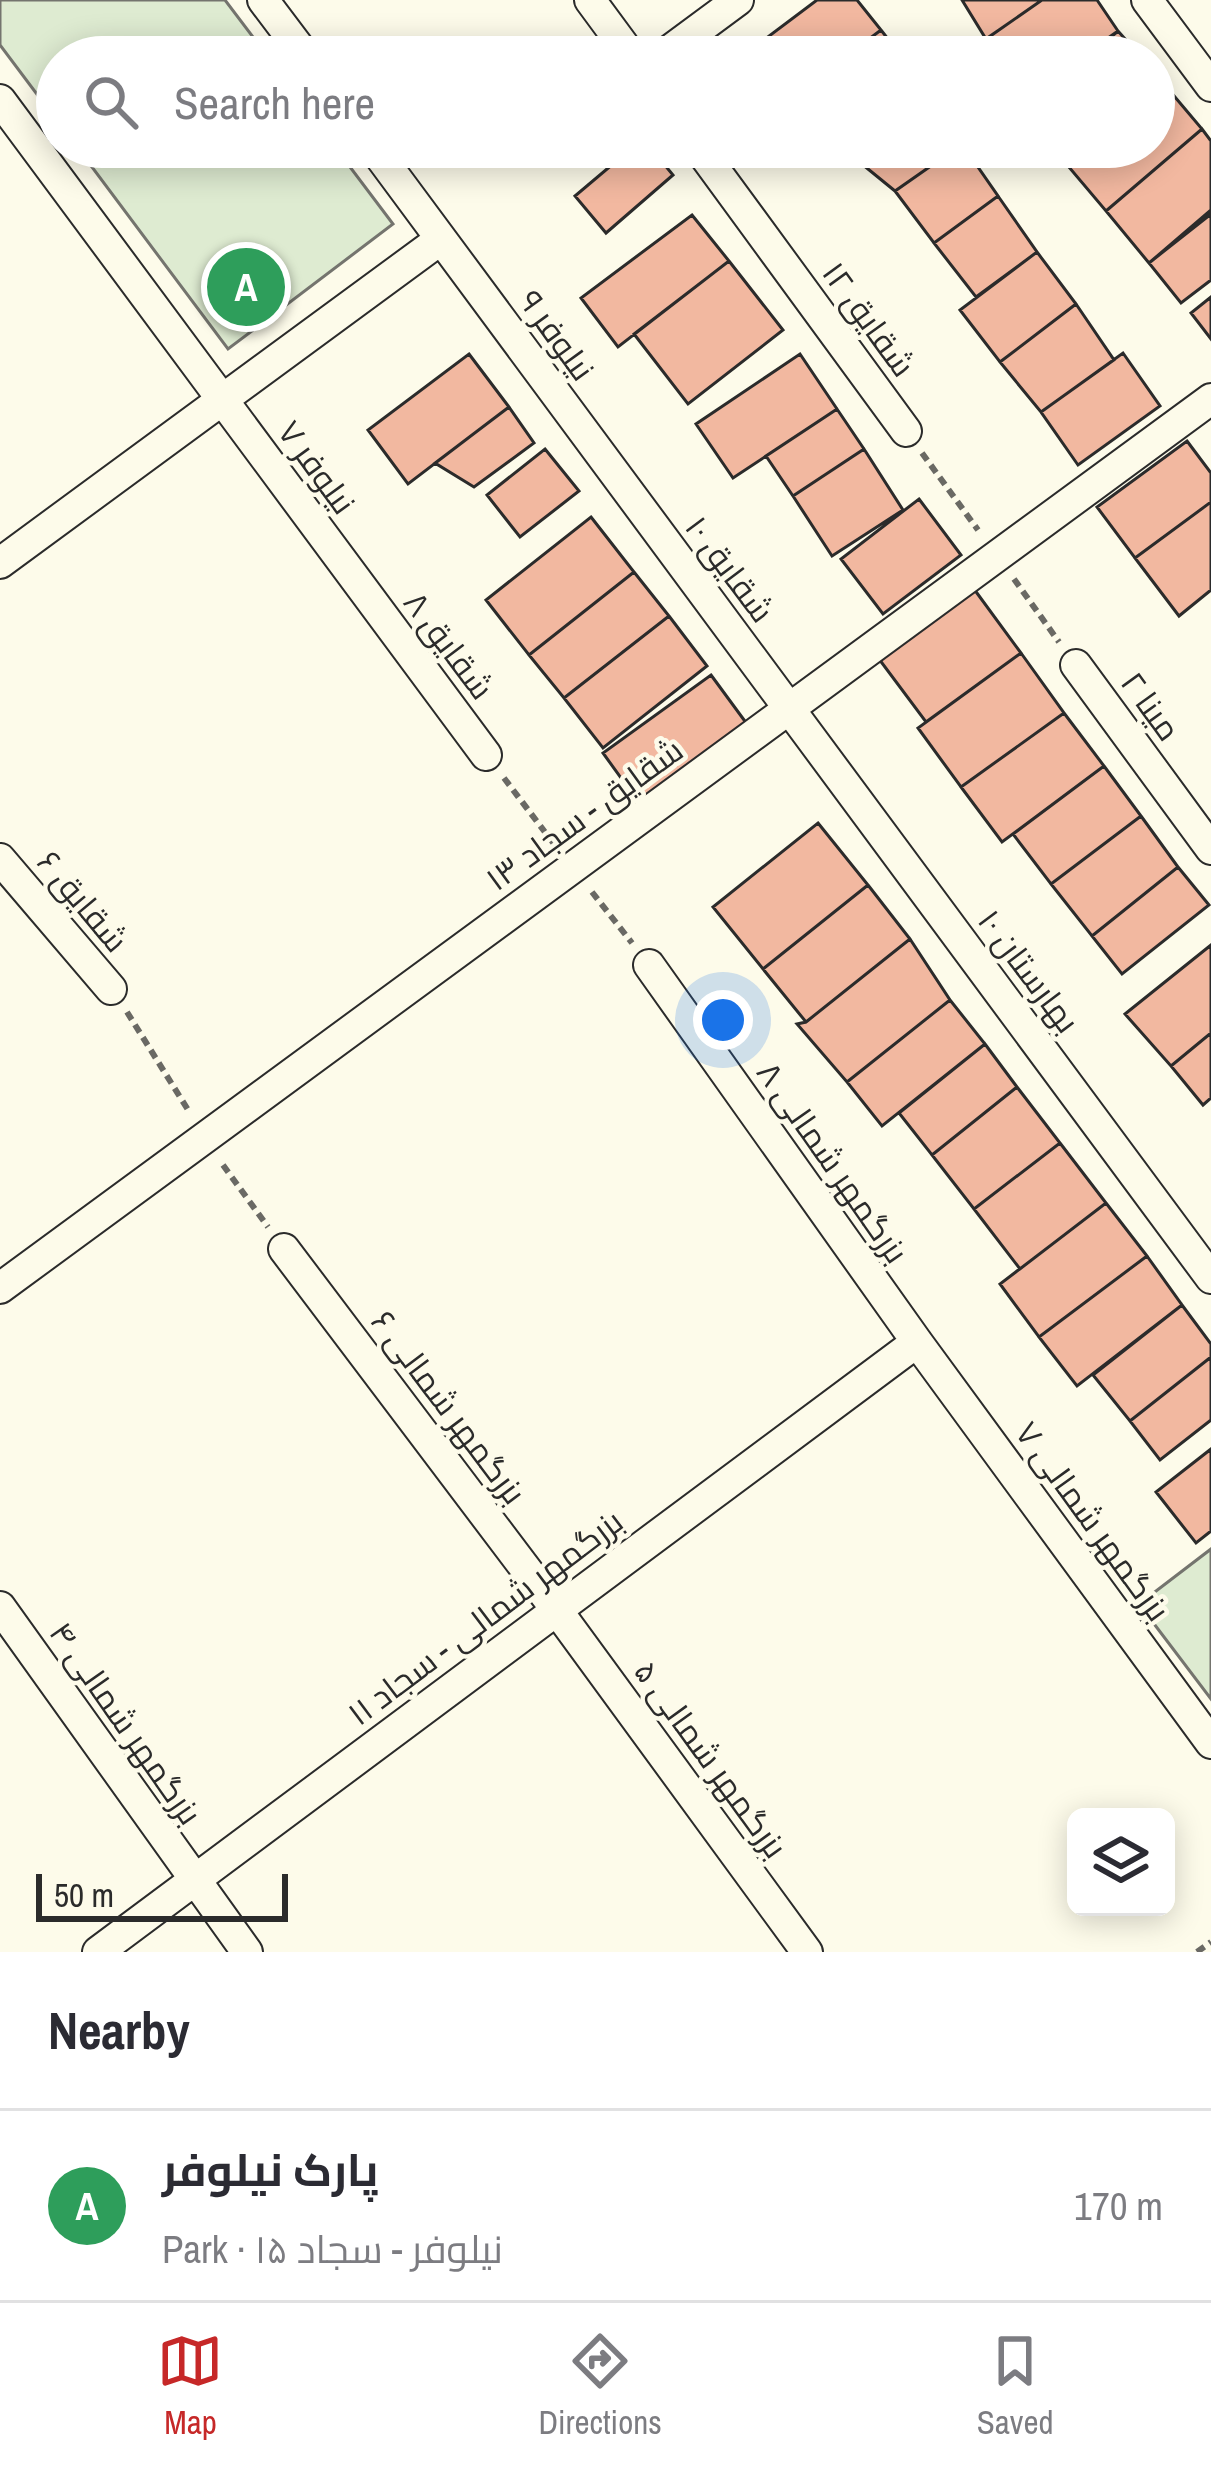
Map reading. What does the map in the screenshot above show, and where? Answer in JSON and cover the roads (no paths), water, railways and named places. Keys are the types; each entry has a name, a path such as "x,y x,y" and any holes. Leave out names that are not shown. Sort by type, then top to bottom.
{"street":[{"path":"590,0 617,36"},
{"path":"689,36 738,0"},
{"path":"1147,0 1174,36"},
{"path":"270,9 290,36"},
{"path":"1175,38 1211,86"},
{"name":"نیلوفر ۷","path":"0,100 36,148"},
{"name":"نیلوفر ۷","path":"51,168 354,578"},
{"name":"نیلوفر ۹","path":"389,168 614,473"},
{"name":"شقایق ۱۲","path":"713,168 906,430"},
{"path":"0,563 441,239"},
{"name":"شقایق - سجاد ۱۳","path":"0,1288 1211,399"},
{"name":"شقایق ۱۰","path":"614,473 788,708"},
{"name":"شقایق ۸","path":"354,578 486,755"},
{"name":"مینا ۲","path":"1076,665 1211,849"},
{"name":"بهارستان ۱۰","path":"788,708 1211,1278"},
{"name":"شقایق ۶","path":"0,859 111,989"},
{"name":"بزرگمهر شمالی ۸","path":"649,964 917,1342"},
{"name":"بزرگمهر شمالی ۶","path":"284,1249 556,1609"},
{"name":"بزرگمهر شمالی - سجاد ۱۱","path":"98,1952 917,1342"},
{"name":"بزرگمهر شمالی ۷","path":"917,1342 1211,1743"},
{"name":"بزرگمهر شمالی ۴","path":"0,1607 248,1952"},
{"name":"بزرگمهر شمالی ۵","path":"556,1609 807,1952"}],"place":[{"name":"پارک نیلوفر","path":"246,287"}]}
